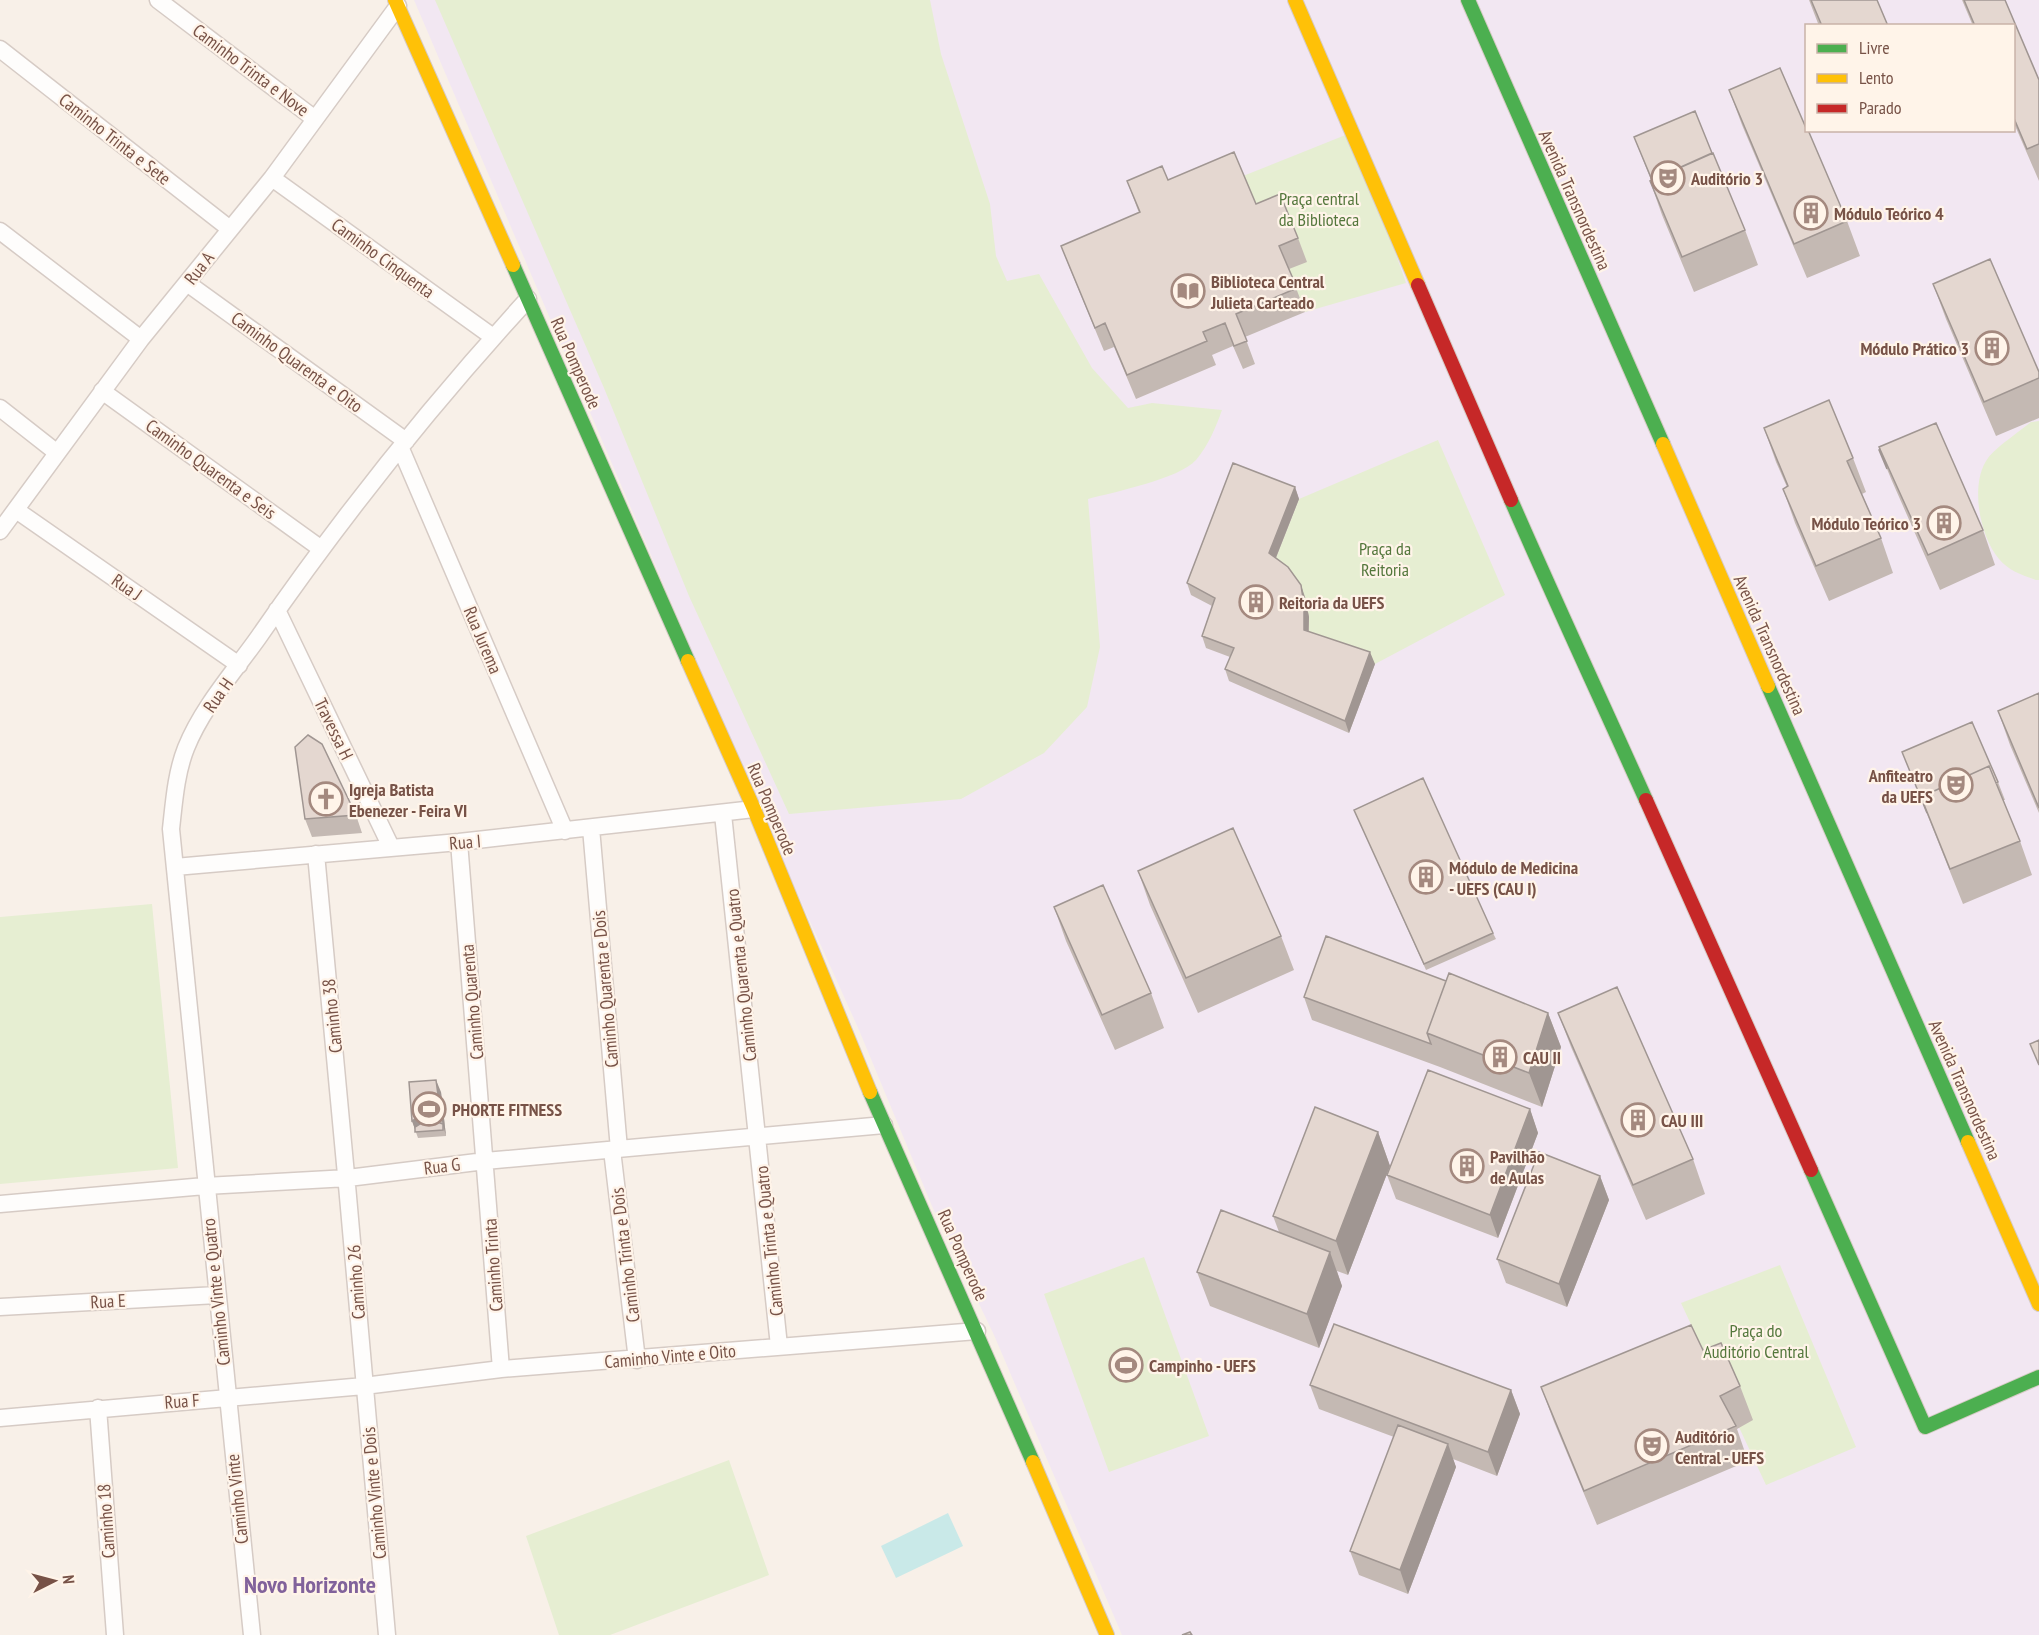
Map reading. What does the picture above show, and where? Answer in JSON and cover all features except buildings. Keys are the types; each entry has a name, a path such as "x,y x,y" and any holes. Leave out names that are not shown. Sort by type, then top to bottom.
{"street":[{"name":"Caminho Trinta e Nove","path":"158,0 315,119"},
{"path":"1295,0 1573,643 1595,687 1925,1427 2039,1377"},
{"name":"Avenida Transnordestina","path":"1468,0 2039,1304"},
{"name":"Rua A","path":"0,531 141,339 272,178 396,2"},
{"name":"Rua Pomperode","path":"396,2 844,1013 884,1125 977,1331 1107,1635"},
{"name":"Caminho Trinta e Sete","path":"0,49 230,229"},
{"name":"Caminho Cinquenta","path":"272,178 493,338"},
{"path":"0,231 141,339"},
{"name":"Caminho Quarenta e Oito","path":"187,283 403,445"},
{"name":"Rua H","path":"205,1186 171,829 175,789 185,749 207,708 320,548 403,445 528,299"},
{"name":"Caminho Quarenta e Seis","path":"102,391 320,548"},
{"path":"0,408 56,452"},
{"name":"Rua Jurema","path":"403,445 565,831"},
{"name":"Rua J","path":"16,510 239,665"},
{"name":"Travessa H","path":"277,610 391,847"},
{"name":"Rua I","path":"175,867 459,842 754,809"},
{"name":"Caminho Quarenta e Quatro","path":"723,814 759,1137"},
{"name":"Caminho Quarenta e Dois","path":"591,828 616,1149"},
{"name":"Caminho Quarenta","path":"459,842 485,1161"},
{"name":"Caminho 38","path":"316,854 348,1178"},
{"name":"Rua G","path":"0,1204 205,1186 348,1178 485,1161 884,1125"},
{"name":"Caminho Trinta e Quatro","path":"759,1137 779,1346"},
{"name":"Caminho Trinta e Dois","path":"616,1149 637,1360"},
{"name":"Caminho Trinta","path":"485,1161 501,1369"},
{"name":"Caminho 26","path":"348,1178 364,1386"},
{"name":"Caminho Vinte e Quatro","path":"205,1186 226,1398"},
{"name":"Rua E","path":"0,1307 217,1295"},
{"name":"Caminho Vinte e Oito","path":"364,1386 501,1369 637,1360 779,1346 977,1331"},
{"name":"Rua F","path":"0,1418 364,1386"},
{"name":"Caminho Vinte e Dois","path":"364,1386 387,1635"},
{"name":"Caminho Vinte","path":"226,1398 252,1635"},
{"name":"Caminho 18","path":"98,1408 115,1635"}],"shaded area":[{"path":"414,0 2039,0 2039,1635 1122,1635 994,1335 932,1206 859,1030 759,808"}],"green space":[{"path":"435,0 930,0 941,54 990,204 996,256 1007,281 1039,274 1092,368 1128,408 1152,403 1222,410 1204,449 1188,467 1161,479 1088,499 1100,647 1087,707 1044,753 961,799 789,814 689,596 604,388"},
{"name":"Praça central da Biblioteca","path":"1353,132 1406,283 1305,312 1243,176"},
{"path":"2039,421 2039,580 2036,580 2007,567 1992,549 1982,524 1978,496 1982,469 1991,454 2031,422"},
{"name":"Praça da Reitoria","path":"1438,440 1505,595 1375,664 1308,642 1308,615 1304,598 1293,583 1273,565 1299,499"},
{"path":"152,904 178,1168 0,1184 0,917"},
{"name":"Campinho - UEFS","path":"1144,1257 1209,1436 1109,1472 1044,1294"},
{"name":"Praça do Auditório Central","path":"1780,1265 1856,1447 1766,1485 1681,1303"},
{"path":"729,1460 769,1575 610,1635 559,1635 526,1536"}],"water":[{"path":"948,1513 963,1546 896,1578 881,1546"}],"traffic: fast":[{"path":"1468,0 1663,444"},
{"path":"513,265 688,661"},
{"path":"1511,500 1646,800"},
{"path":"1768,686 1968,1142"},
{"path":"870,1092 1033,1462"},
{"path":"1811,1170 1925,1427 2039,1377"}],"traffic: slow":[{"path":"395,0 513,265"},
{"path":"1295,0 1418,285"},
{"path":"1663,444 1768,686"},
{"path":"688,661 754,809 870,1092"},
{"path":"1968,1142 2039,1304"},
{"path":"1033,1462 1107,1635"}],"traffic: jam":[{"path":"1418,285 1511,500"},
{"path":"1646,800 1811,1170"}],"place":[{"name":"Auditório 3","path":"1668,178"},
{"name":"Módulo Teórico 4","path":"1811,213"},
{"name":"Biblioteca Central Julieta Carteado","path":"1188,291"},
{"name":"Módulo Prático 3","path":"1992,348"},
{"name":"Módulo Teórico 3","path":"1944,523"},
{"name":"Reitoria da UEFS","path":"1256,602"},
{"name":"Anfiteatro da UEFS","path":"1956,785"},
{"name":"Igreja Batista Ebenezer - Feira VI","path":"326,799"},
{"name":"Módulo de Medicina - UEFS (CAU I)","path":"1426,877"},
{"name":"CAU II","path":"1500,1057"},
{"name":"PHORTE FITNESS","path":"429,1109"},
{"name":"CAU III","path":"1638,1120"},
{"name":"Pavilhão de Aulas","path":"1467,1166"},
{"name":"Campinho - UEFS","path":"1126,1365"},
{"name":"Auditório Central - UEFS","path":"1652,1446"}],"district":[{"name":"Novo Horizonte","path":"310,1584"}]}
